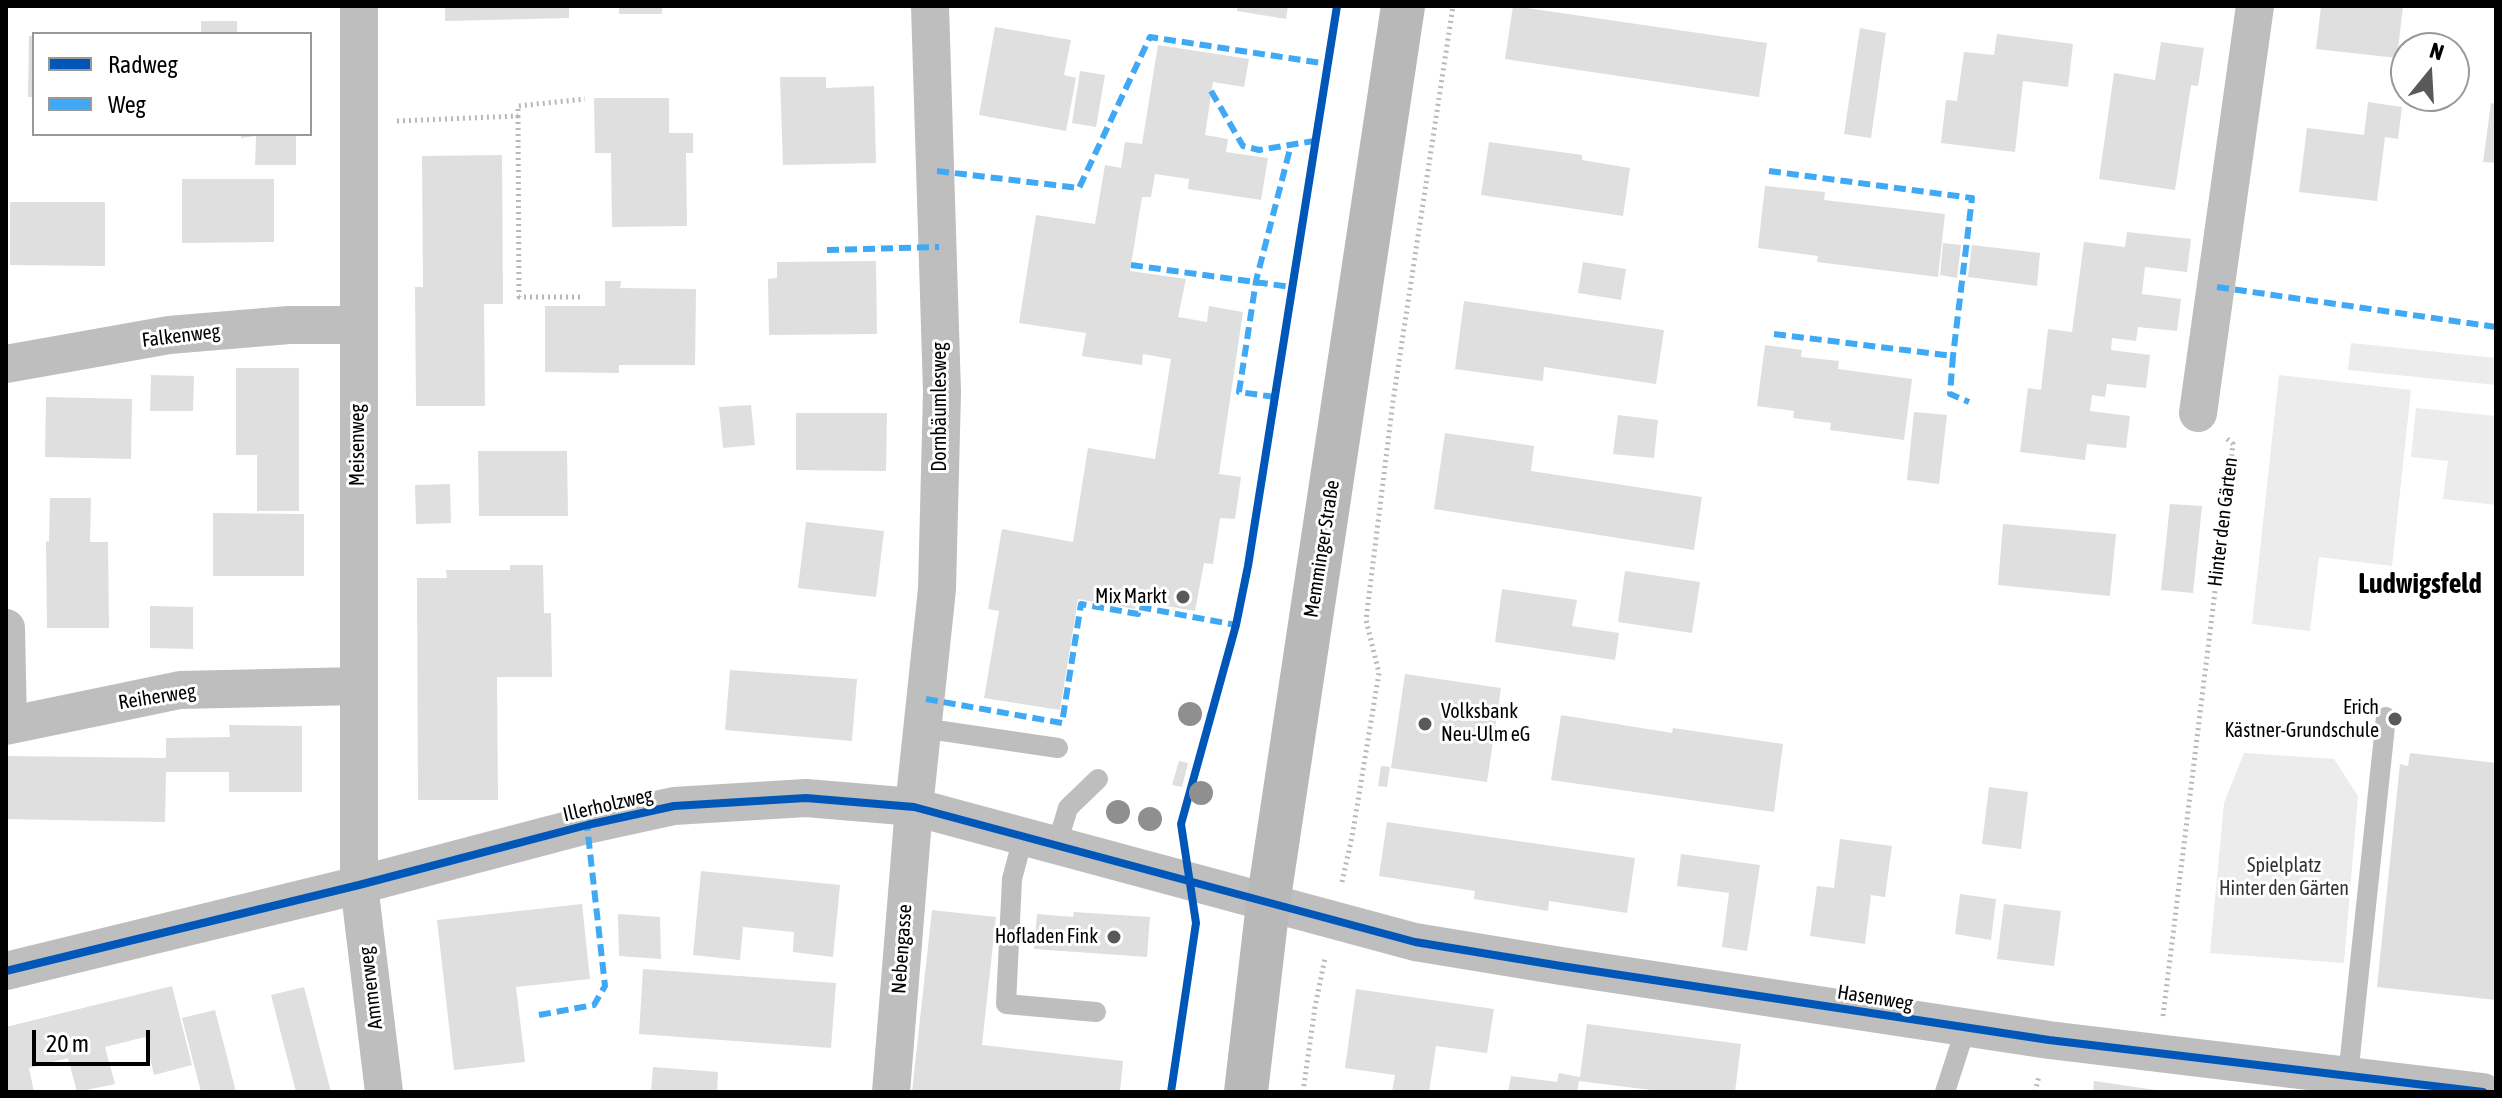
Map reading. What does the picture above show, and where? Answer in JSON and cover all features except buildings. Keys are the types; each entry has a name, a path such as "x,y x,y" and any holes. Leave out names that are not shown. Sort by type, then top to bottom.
{"main road":[{"name":"Memminger Straße","path":"1246,1092 1268,904 1403,6"}],"street":[{"name":"Meisenweg","path":"359,6 359,885"},
{"name":"Dornbäumlesweg","path":"914,807 937,589 942,392 930,6"},
{"path":"2198,413 2255,6"},
{"name":"Falkenweg","path":"6,364 169,335 289,325 359,325"},
{"path":"6,628 7,726"},
{"name":"Reiherweg","path":"7,726 180,690 358,686"},
{"name":"Illerholzweg","path":"6,971 359,885 587,825 674,806 806,798 914,807 1040,839 1268,904"},
{"name":"Nebengasse","path":"891,1092 914,807"},
{"name":"Ammerweg","path":"359,885 384,1092"},
{"name":"Hasenweg","path":"1268,904 1415,942 1546,964 2158,1054 2371,1083 2483,1092"}],"lane":[{"path":"2371,1083 2386,717"},
{"path":"922,728 1058,748"},
{"path":"1096,1012 1006,1004 1012,879 1040,839 1098,779"},
{"path":"1945,1092 1966,1027"}],"path":[{"path":"1303,1092 1315,1007 1352,837 1379,673 1366,620 1393,401 1453,6"},
{"path":"583,297 519,297 518,106 585,99"},
{"path":"360,122 518,116"}],"green space":[{"path":"2351,343 2496,358 2496,385 2348,370"},
{"path":"2279,375 2411,390 2392,566 2319,557 2310,631 2252,624"},
{"path":"2416,408 2496,416 2496,505 2443,499 2448,461 2411,457"},
{"name":"Spielplatz Hinter den Gärten","path":"2244,753 2334,759 2358,796 2344,963 2210,953 2224,803"}],"marked path":[{"path":"937,171 1079,188 1150,37 1328,64"},
{"path":"1211,91 1243,146 1259,150 1314,141"},
{"path":"1275,397 1239,392 1256,281 1291,145"},
{"path":"1769,171 1972,198 1953,356"},
{"path":"827,250 939,247"},
{"path":"1131,265 1291,287"},
{"path":"2217,287 2496,327"},
{"path":"1774,334 1953,356 1950,394 1969,402"},
{"path":"926,699 1062,723 1081,604 1138,614 1139,607 1236,625"},
{"path":"539,1015 594,1005 605,986 587,825"}],"cycle path":[{"path":"1171,1092 1196,923 1181,824 1236,625 1248,566 1337,6"},
{"path":"6,971 359,885 587,825 674,806 806,798 914,807 1415,942 2049,1040 2483,1092"}],"place":[{"name":"Mix Markt","path":"1183,597"},
{"name":"Erich Kästner-Grundschule","path":"2395,719"},
{"name":"Volksbank Neu-Ulm eG","path":"1425,724"},
{"name":"Hofladen Fink","path":"1114,937"}],"district":[{"name":"Ludwigsfeld","path":"2420,584"}]}
